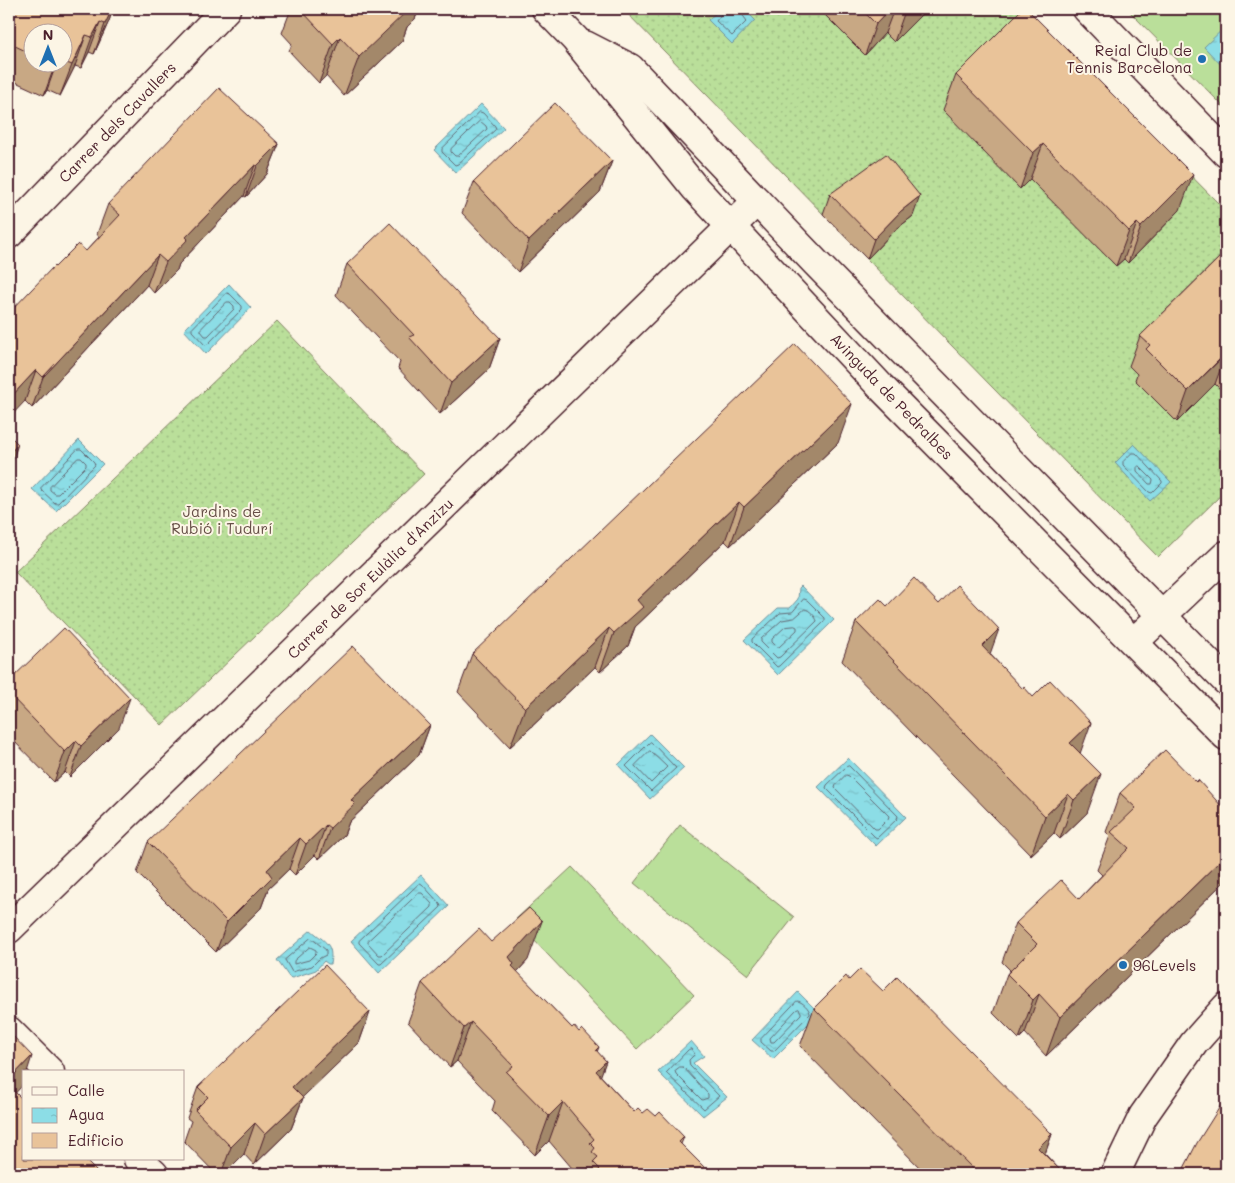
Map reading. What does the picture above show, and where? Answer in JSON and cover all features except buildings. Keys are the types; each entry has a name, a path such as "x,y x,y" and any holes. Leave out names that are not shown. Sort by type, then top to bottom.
{"street":[{"name":"Carrer dels Cavallers","path":"9,234 226,9"},
{"name":"Avinguda de Pedralbes","path":"546,9 575,40 695,188 881,387 1226,736"},
{"path":"1086,9 1226,153"},
{"name":"Avinguda de Pedralbes","path":"575,40 630,68 1095,549 1226,681"},
{"name":"Carrer de Sor Eulàlia d'Anzizu","path":"9,929 757,201"},
{"path":"1134,641 1226,555"},
{"path":"1115,1174 1143,1116 1194,1043 1226,1007"},
{"path":"9,1031 48,1070"},
{"path":"139,1160 154,1174"}],"green space":[{"path":"623,9 1026,9 1226,211 1226,490 1158,557"},
{"name":"Reial Club de Tennis Barcelona","path":"1127,9 1226,9 1226,109"},
{"name":"Jardins de Rubió i Tudurí","path":"277,321 424,474 162,725 15,572"},
{"path":"680,825 794,917 748,975 634,883"},
{"path":"572,867 694,995 637,1049 515,920"}],"water":[{"path":"720,9 744,9 755,20 732,44 708,20"},
{"path":"1226,26 1226,70 1204,47"},
{"path":"481,104 504,128 456,173 434,150"},
{"path":"229,284 251,308 206,354 184,330"},
{"path":"79,440 103,464 56,511 32,489"},
{"path":"1134,444 1171,482 1150,501 1115,463"},
{"path":"801,586 834,620 778,675 744,640 778,608 790,608 798,599"},
{"path":"650,734 684,768 650,799 618,765"},
{"path":"848,758 906,817 876,846 818,787"},
{"path":"421,875 449,906 379,973 351,941"},
{"path":"311,930 327,944 331,952 330,964 324,961 316,970 292,978 289,977 277,960"},
{"path":"798,992 819,1013 773,1059 752,1040"},
{"path":"691,1041 704,1056 693,1063 727,1097 703,1116 658,1072"}],"place":[{"name":"Reial Club de Tennis Barcelona","path":"1202,59"},
{"name":"96Levels","path":"1123,965"}]}
